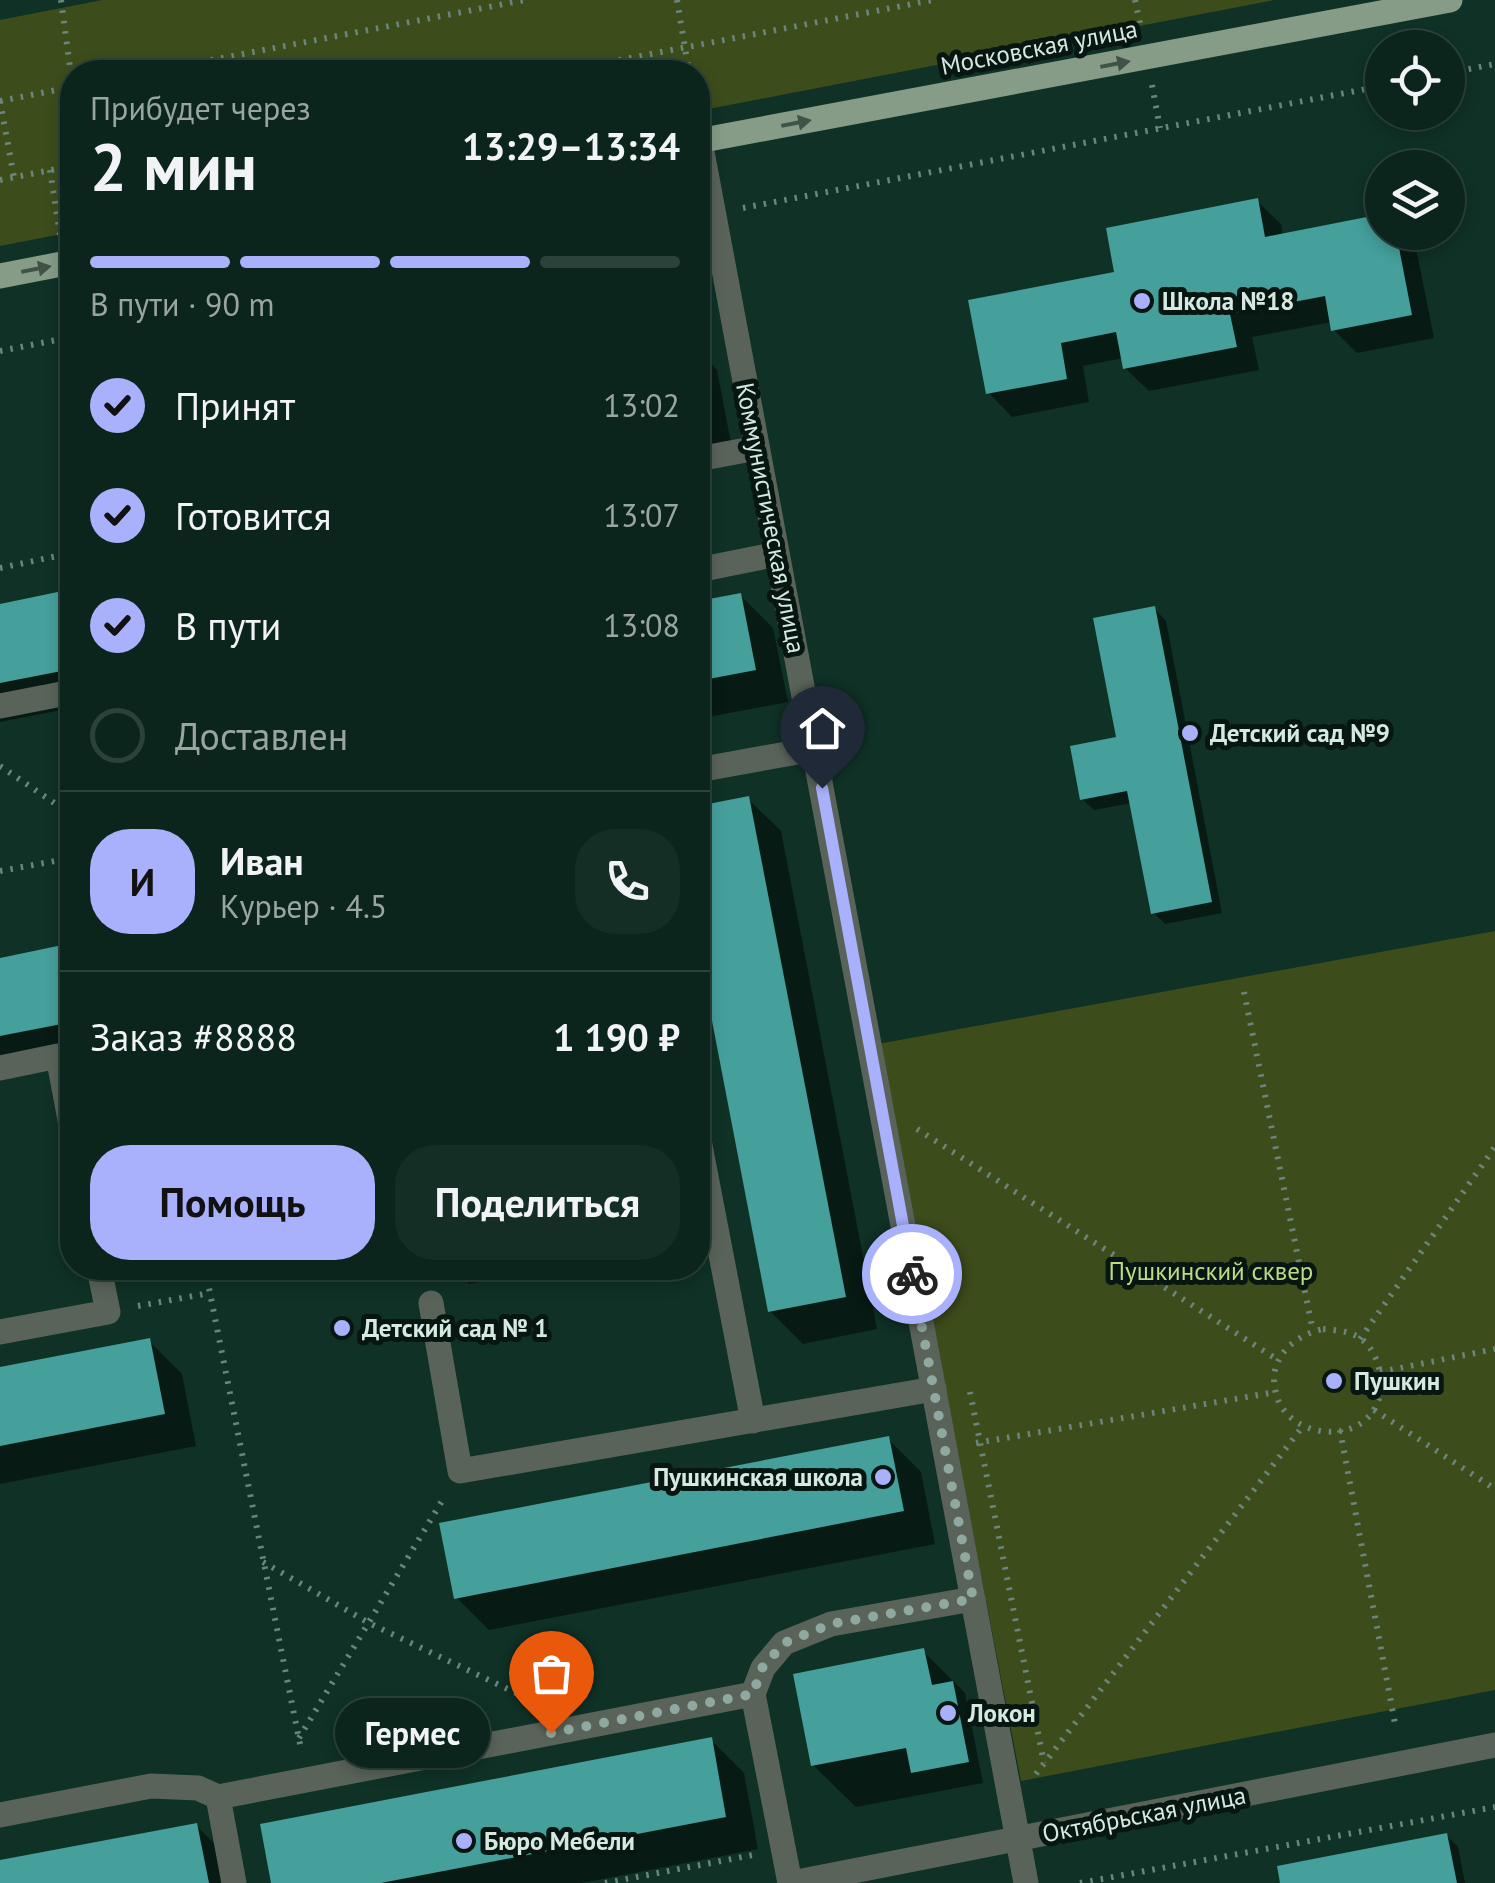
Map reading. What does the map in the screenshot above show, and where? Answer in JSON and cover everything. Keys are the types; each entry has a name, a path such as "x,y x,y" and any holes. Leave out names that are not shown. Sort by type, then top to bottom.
{"main road":[{"name":"Московская улица","path":"710,139 1450,0"},
{"path":"0,276 60,264"}],"street":[{"name":"Коммунистическая улица","path":"710,198 1026,1883"},
{"path":"710,457 758,448"},
{"path":"710,568 778,554"},
{"path":"0,706 60,694"},
{"path":"710,768 814,749"},
{"path":"0,1068 58,1056 60,1067"},
{"path":"710,1198 753,1420"},
{"path":"0,1332 108,1312 101,1280"},
{"path":"432,1303 460,1471 934,1389"},
{"path":"791,1883 753,1694 762,1668 784,1643 831,1624 973,1599"},
{"path":"0,1815 151,1786 198,1788 218,1796 753,1694"},
{"name":"Октябрьская улица","path":"791,1883 1495,1745"},
{"path":"218,1796 234,1883"}],"path":[{"path":"61,0 69,60"},
{"path":"212,60 525,0"},
{"path":"677,0 687,60"},
{"path":"621,60 933,0"},
{"path":"1465,70 1495,64"},
{"path":"14,177 0,101 60,88"},
{"path":"713,214 1365,89"},
{"path":"0,180 60,168"},
{"path":"0,350 60,338"},
{"path":"0,568 60,556"},
{"path":"0,766 60,807"},
{"path":"0,872 60,860"},
{"path":"1244,992 1312,1331"},
{"path":"880,1101 918,1130 1278,1360"},
{"path":"918,1130 922,1149"},
{"path":"1360,1339 1495,1147"},
{"path":"208,1280 307,1780"},
{"path":"108,1312 210,1292"},
{"path":"1342,1330 1360,1339 1372,1352 1380,1372 1379,1398 1374,1410 1354,1426 1313,1431 1291,1419 1282,1407 1274,1373 1278,1360 1291,1343 1312,1331 1342,1330"},
{"path":"1380,1372 1495,1349"},
{"path":"968,1384 1044,1764"},
{"path":"945,1448 1276,1392"},
{"path":"1374,1410 1495,1489"},
{"path":"1012,1804 1303,1426"},
{"path":"1340,1430 1396,1729"},
{"path":"298,1739 460,1471"},
{"path":"263,1562 369,1623 586,1726"},
{"path":"1080,1883 1495,1807"}],"green space":[{"path":"102,0 1274,0 710,109 710,60 60,60 60,234 0,246 0,20"},
{"name":"Пушкинский сквер","path":"1495,931 1495,1690 1021,1781 878,1044"}],"building":[{"path":"1258,198 1265,237 1365,217 1365,250 1399,250 1412,315 1331,331 1325,296 1230,314 1237,347 1123,369 1116,332 1061,343 1067,379 986,394 968,300 1114,272 1106,228"},
{"path":"60,592 60,671 0,683 0,604"},
{"path":"741,593 756,670 710,679 710,599"},
{"path":"1155,606 1212,902 1151,914 1127,791 1080,800 1070,746 1116,737 1093,618"},
{"path":"749,796 846,1297 768,1312 710,1010 710,804"},
{"path":"60,946 60,1024 0,1036 0,958"},
{"path":"150,1338 165,1414 0,1446 0,1367"},
{"path":"889,1436 904,1511 454,1599 439,1523"},
{"path":"924,1648 932,1685 953,1681 969,1762 911,1773 906,1748 811,1766 793,1674"},
{"path":"712,1737 726,1817 381,1883 271,1883 260,1824"},
{"path":"197,1823 209,1883 0,1883 0,1860"},
{"path":"1447,1833 1457,1883 1280,1883 1277,1866"}],"way so far":[{"path":"551,1733 753,1694 762,1668 784,1643 831,1624 973,1599 912,1274"}],"place":[{"name":"Школа №18","path":"1142,301"},
{"name":"Детский сад №9","path":"1190,733"},
{"name":"Детский сад № 1","path":"342,1328"},
{"name":"Пушкин","path":"1334,1381"},
{"name":"Пушкинская школа","path":"883,1477"},
{"name":"Локон","path":"948,1713"},
{"name":"Гермес","path":"551,1733"},
{"name":"Бюро Мебели","path":"464,1841"}],"route":[{"path":"822,788 912,1274"}]}
